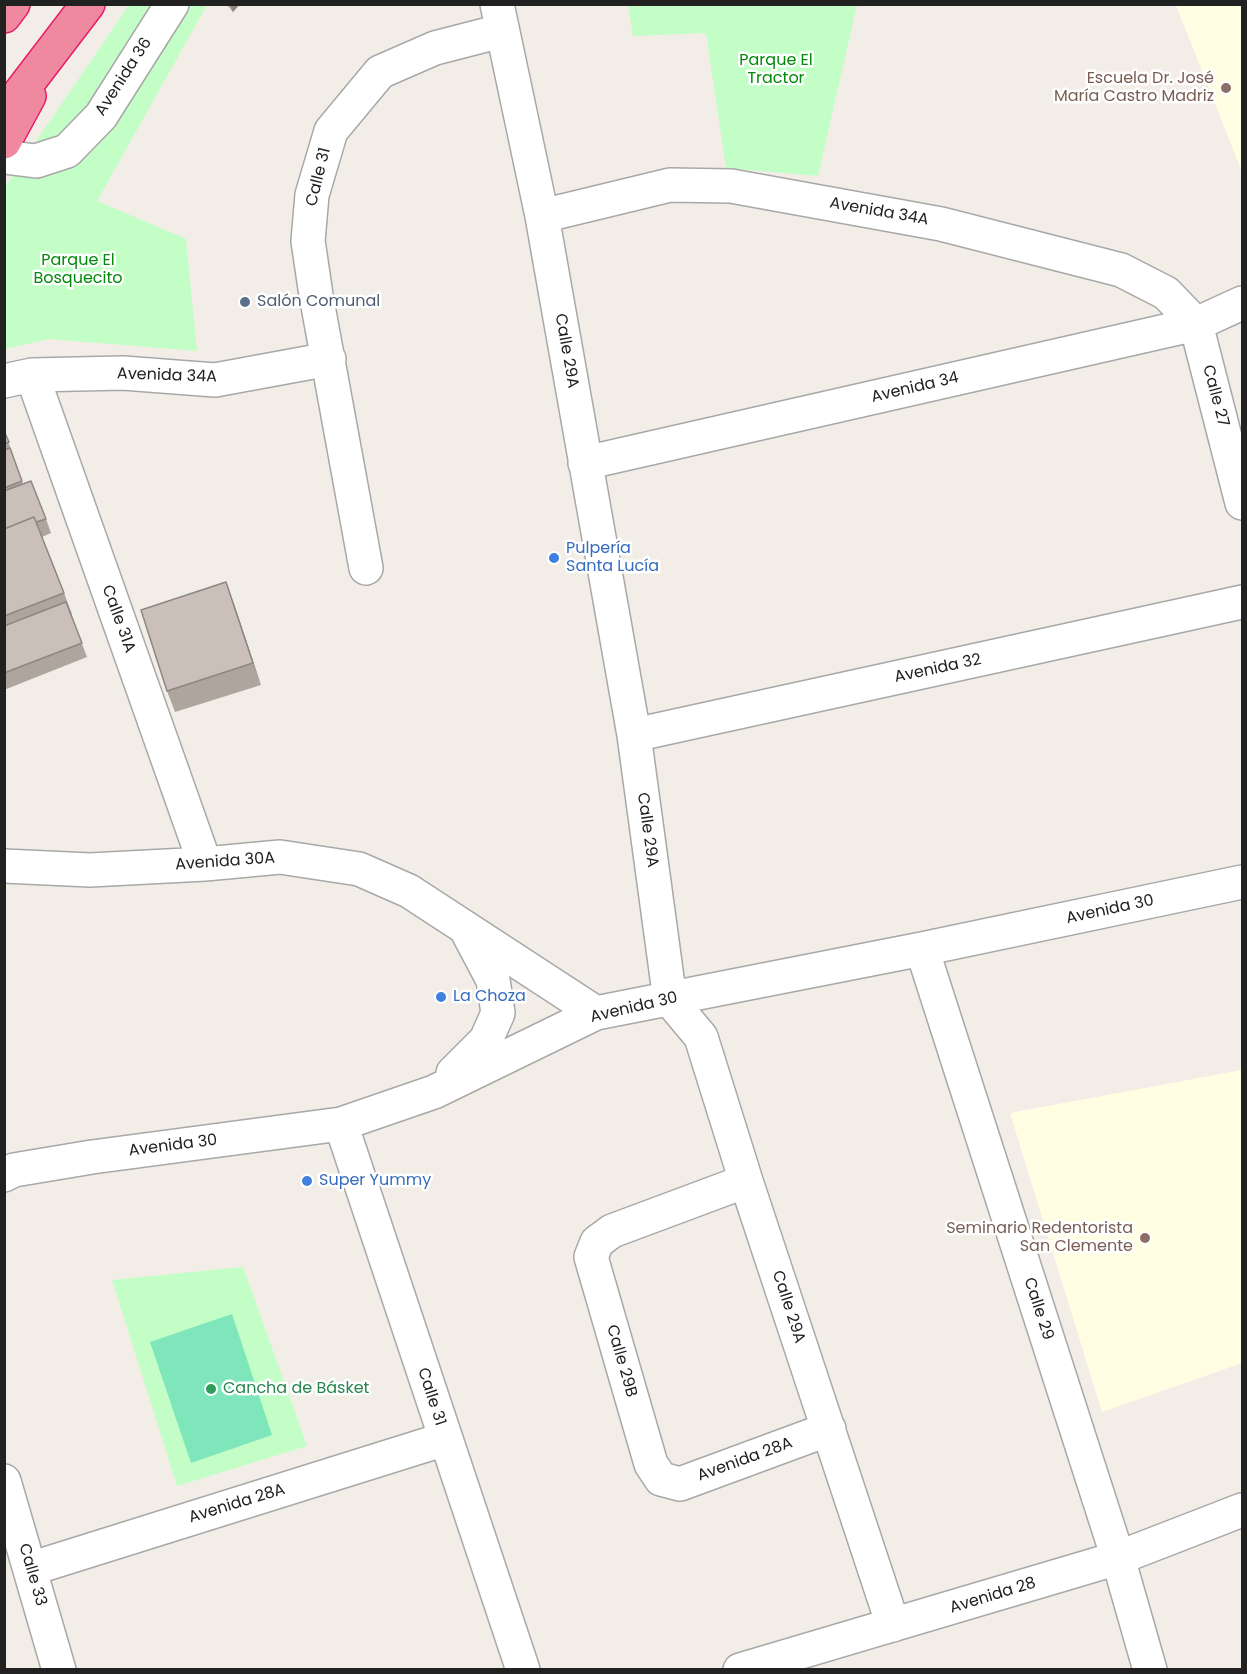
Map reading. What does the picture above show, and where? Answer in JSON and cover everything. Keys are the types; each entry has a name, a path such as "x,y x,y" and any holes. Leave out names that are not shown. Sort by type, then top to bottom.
{"highway":[{"path":"4,16 14,4"},
{"path":"4,114 88,4"},
{"path":"4,142 56,48"}],"street":[{"name":"Avenida 36","path":"4,157 36,161 67,152 101,116 172,4"},
{"name":"Calle 29A","path":"499,18 542,216 634,735 669,1000 701,1037 746,1181 893,1625"},
{"name":"Calle 31","path":"366,568 308,241 312,195 331,131 380,72 499,18"},
{"name":"Avenida 34A","path":"542,216 670,185 731,186 941,224 1121,270 1166,293 1196,324"},
{"name":"Avenida 34","path":"585,463 1196,324 1242,303"},
{"name":"Calle 27","path":"1196,324 1242,503"},
{"name":"Avenida 34A","path":"18,378 123,373 214,380 328,359"},
{"name":"Calle 31A","path":"18,378 205,864"},
{"name":"Avenida 32","path":"634,735 1242,602"},
{"name":"Avenida 30A","path":"4,866 90,870 205,864 280,857 359,869 409,891 596,1013"},
{"name":"Avenida 30","path":"4,1175 14,1170 92,1157 341,1124 434,1092 596,1013 922,949 1242,882"},
{"name":"Avenida 30A","path":"434,1092 486,1040 498,1013 493,980 465,927"},
{"name":"Calle 29","path":"922,949 1118,1558 1150,1670"},
{"name":"Calle 31","path":"341,1124 523,1670"},
{"name":"Calle 29B","path":"661,1479 651,1464 591,1257 597,1242 612,1231 746,1181"},
{"name":"Avenida 28A","path":"661,1479 680,1484 829,1429"},
{"name":"Avenida 28A","path":"30,1569 445,1439"},
{"name":"Calle 33","path":"4,1481 59,1670"},
{"name":"Avenida 28","path":"740,1670 1118,1558 1242,1510"}],"shaded area":[{"name":"Escuela Dr. José María Castro Madriz","path":"1176,5 1242,5 1242,172"},
{"name":"Seminario Redentorista San Clemente","path":"1242,1070 1242,1363 1102,1412 1010,1113"}],"green space":[{"name":"Parque El Bosquecito","path":"129,5 207,5 97,201 186,239 197,351 49,339 5,349 5,187"},
{"name":"Parque El Tractor","path":"628,5 857,5 818,176 726,168 706,33 633,36"},
{"path":"243,1267 307,1446 177,1486 112,1280"},
{"name":"Cancha de Básket","path":"232,1314 272,1435 191,1463 150,1342"}],"building":[{"path":"4,431 9,442 4,444"},
{"path":"10,448 22,481 4,488 4,450"},
{"path":"31,481 46,519 36,522 34,517 4,529 4,491"},
{"path":"34,517 64,593 4,616 4,529"},
{"path":"226,582 253,663 167,691 141,610"},
{"path":"66,602 82,643 4,673 4,626"}],"place":[{"name":"Escuela Dr. José María Castro Madriz","path":"1226,88"},
{"name":"Salón Comunal","path":"245,302"},
{"name":"Pulpería Santa Lucía","path":"554,558"},
{"name":"La Choza","path":"441,997"},
{"name":"Super Yummy","path":"307,1181"},
{"name":"Seminario Redentorista San Clemente","path":"1145,1238"},
{"name":"Cancha de Básket","path":"211,1389"}]}
